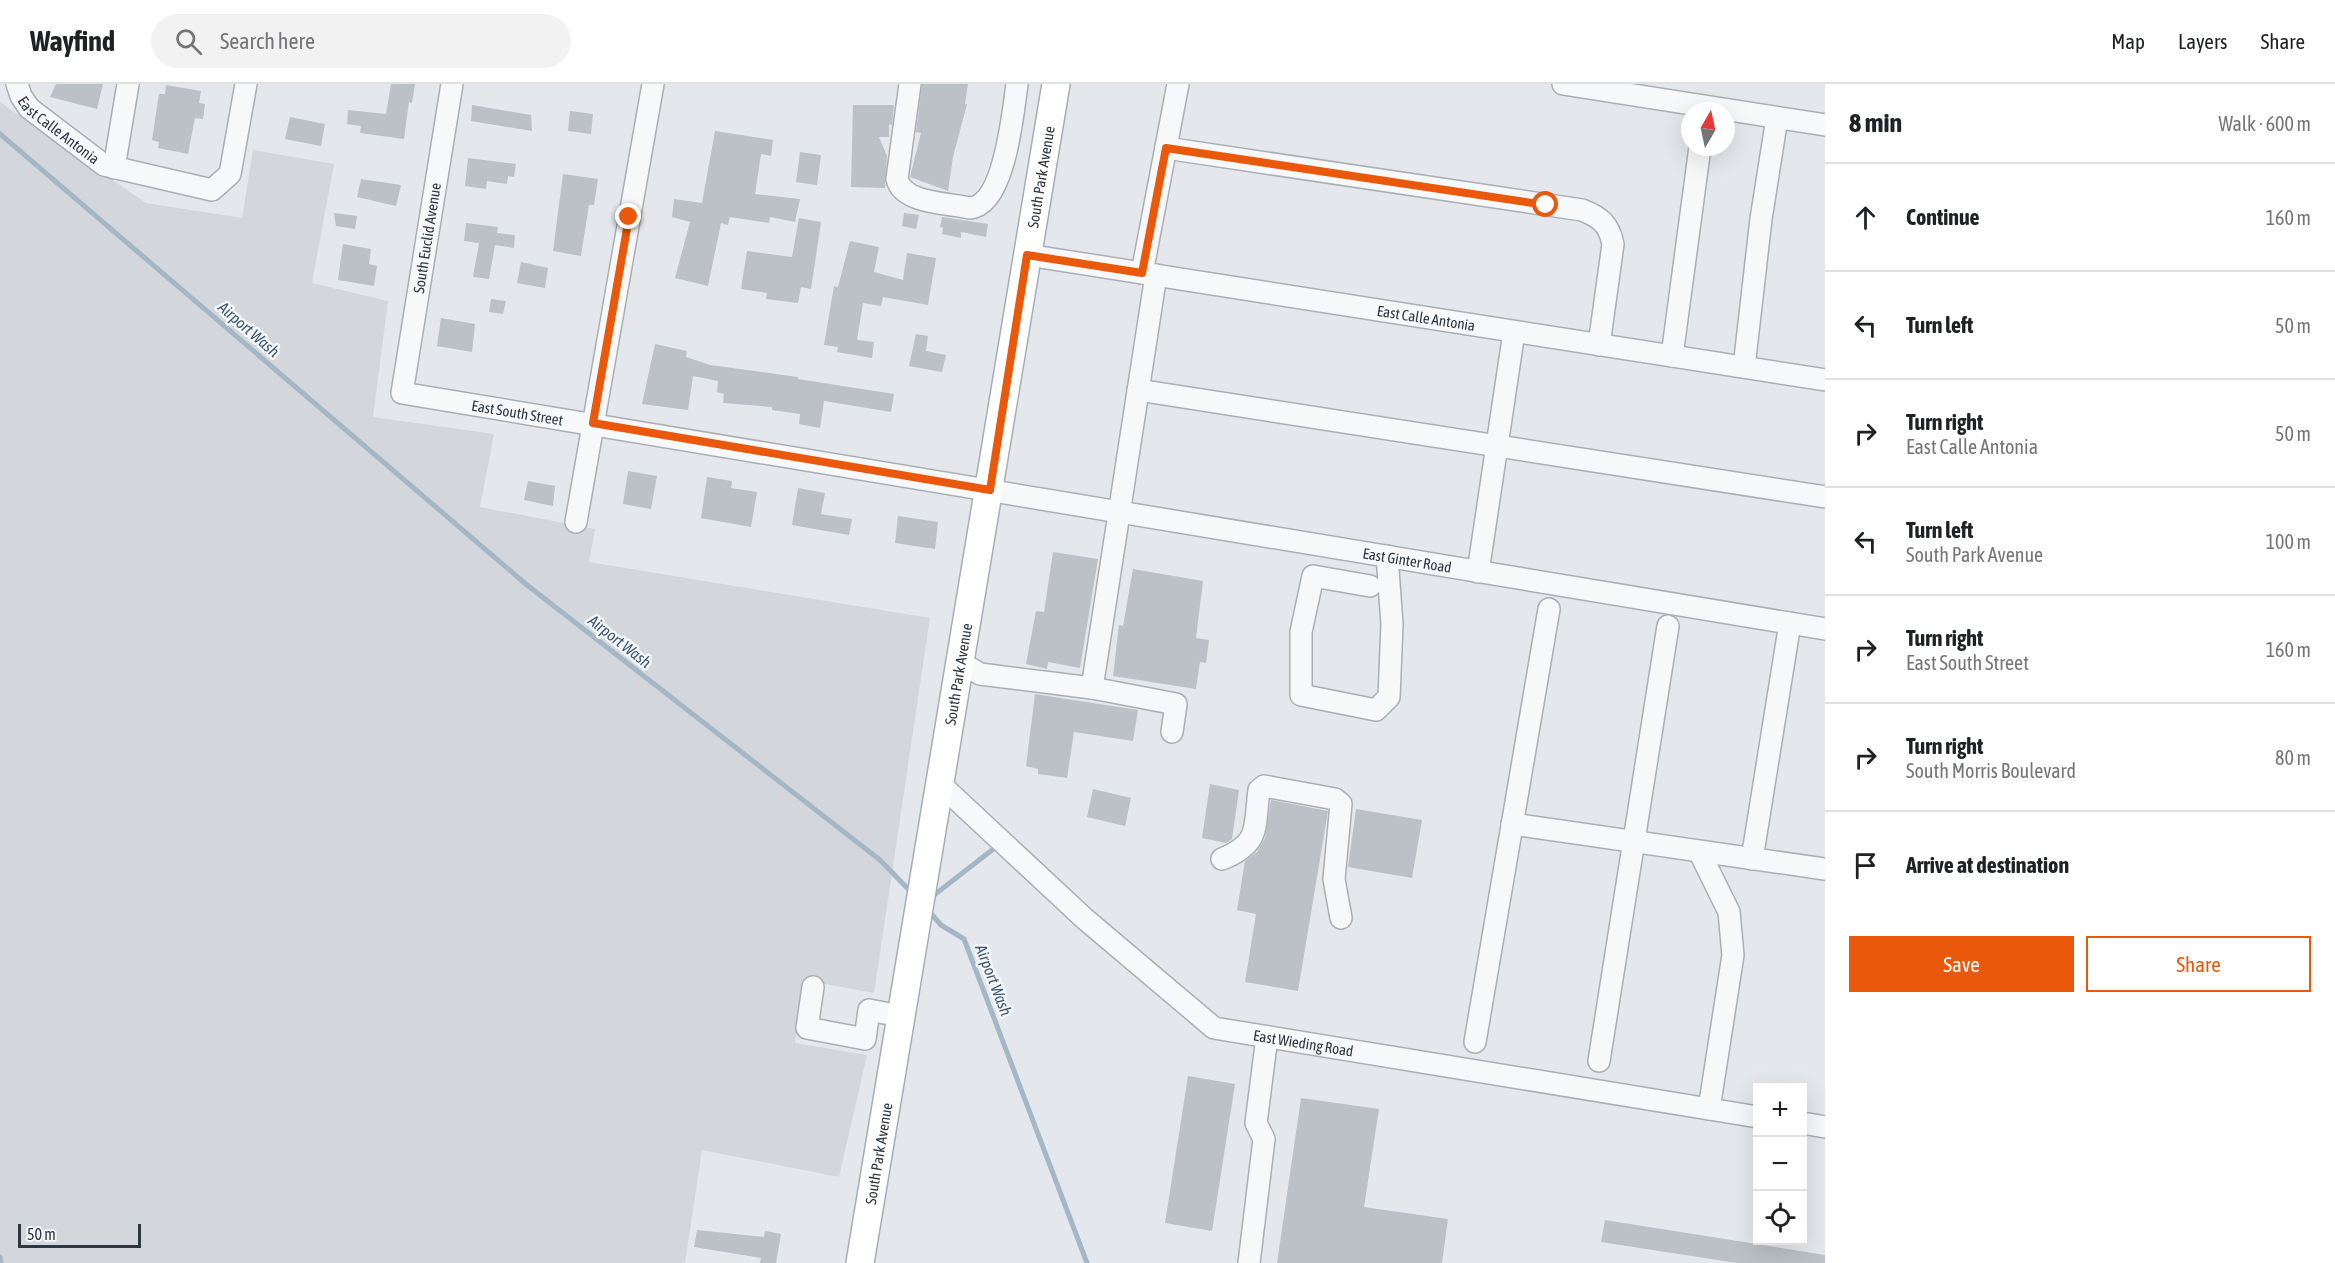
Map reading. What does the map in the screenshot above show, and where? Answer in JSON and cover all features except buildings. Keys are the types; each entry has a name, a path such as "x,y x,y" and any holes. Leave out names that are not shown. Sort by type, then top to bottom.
{"main road":[{"name":"South Park Avenue","path":"860,1263 1056,84"}],"street":[{"path":"114,168 128,84"},
{"name":"East Calle Antonia","path":"18,86 29,108 104,165 212,190 230,174 246,84"},
{"name":"South Euclid Avenue","path":"402,393 452,84"},
{"path":"576,522 653,84"},
{"path":"910,84 897,179 899,186 910,196 970,207 977,207 987,198 1005,160 1017,84"},
{"path":"1092,688 1138,390 1149,274 1166,148 1178,84"},
{"path":"1563,84 1622,89 1681,103"},
{"path":"1735,113 1825,125"},
{"path":"1744,367 1761,219 1777,118"},
{"path":"1166,148 1582,210 1595,215 1611,231 1613,244 1599,345"},
{"path":"1672,356 1699,156"},
{"name":"East Calle Antonia","path":"1027,255 1825,380"},
{"path":"1478,572 1514,332"},
{"path":"1138,390 1497,448 1551,453 1825,497"},
{"name":"East South Street","path":"402,393 990,490"},
{"name":"East Ginter Road","path":"990,490 1825,629"},
{"path":"1371,586 1313,576 1301,632 1301,695 1376,710 1389,697 1392,624 1387,556"},
{"path":"1475,1042 1549,609"},
{"path":"1752,860 1790,623"},
{"path":"1599,1060 1668,626"},
{"path":"960,662 980,674 1092,688 1176,704 1172,732"},
{"name":"East Wieding Road","path":"939,783 1085,919 1214,1028 1753,1116"},
{"path":"1222,859 1240,852 1252,840 1259,790 1264,786 1335,799 1341,804 1334,879 1341,918"},
{"path":"1512,824 1635,844 1825,869"},
{"path":"1700,853 1729,912 1733,955 1709,1109"},
{"path":"813,987 807,1028 896,1044"},
{"path":"865,1039 869,1010 900,1016"},
{"path":"1249,1263 1264,1139 1256,1123 1267,1037"},
{"path":"1807,1124 1825,1127"}],"shaded area":[{"path":"0,102 146,203 242,218 253,150 334,164 312,283 388,301 373,417 494,434 480,507 595,529 589,562 930,618 874,993 804,980 795,1043 867,1055 839,1177 702,1150 685,1263 0,1263"}],"waterway":[{"name":"Airport Wash","path":"0,134 527,585 880,860 912,893"},
{"path":"929,899 992,850"},
{"name":"Airport Wash","path":"927,909 941,925 964,939 1087,1263"},
{"path":"0,1257 1,1263"}],"route":[{"path":"629,217 593,423 990,490 1027,255 1142,273 1166,148 1546,205"}]}
